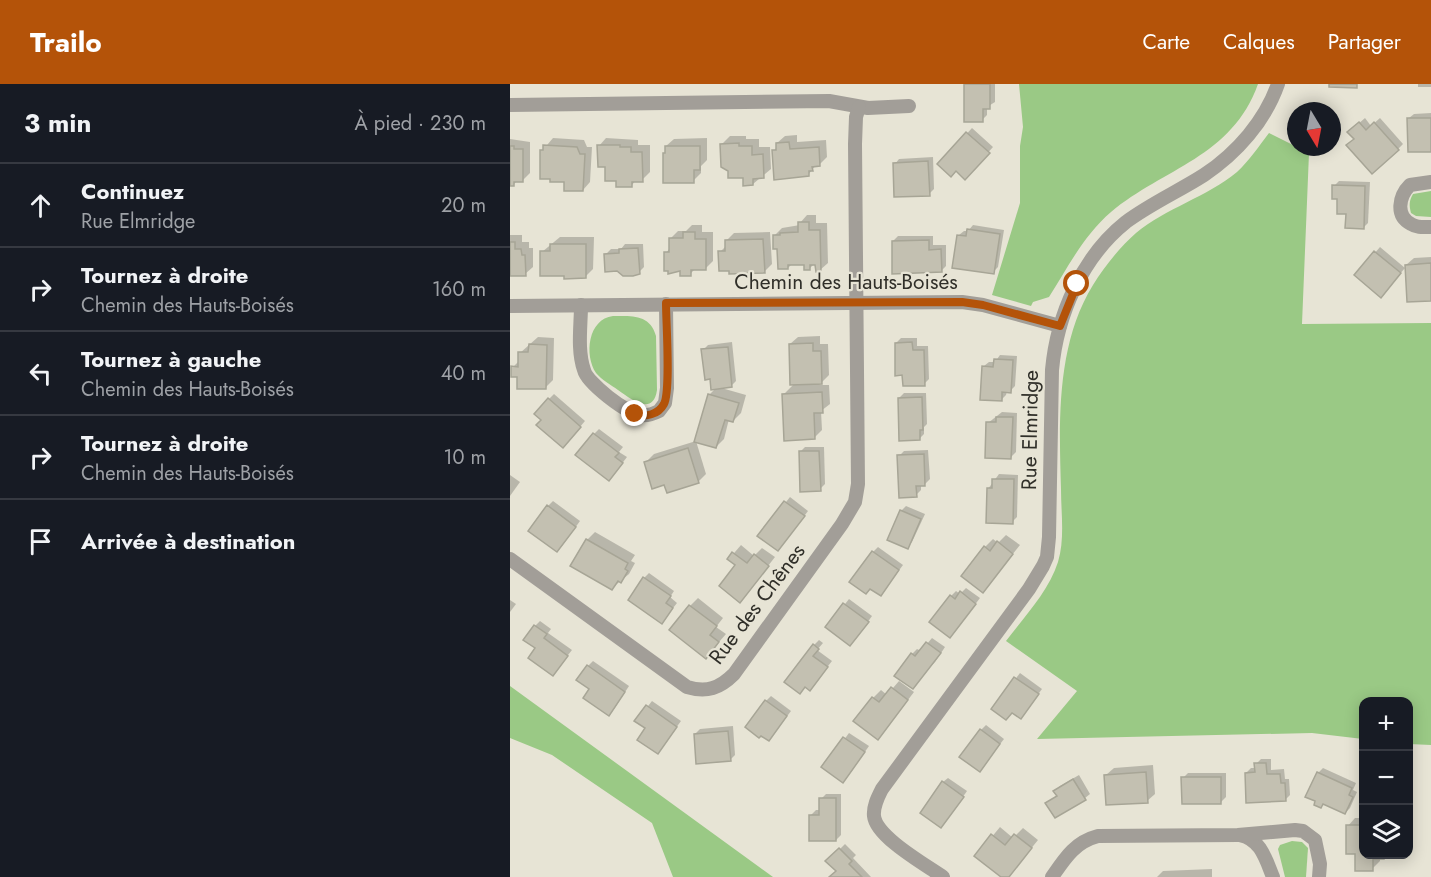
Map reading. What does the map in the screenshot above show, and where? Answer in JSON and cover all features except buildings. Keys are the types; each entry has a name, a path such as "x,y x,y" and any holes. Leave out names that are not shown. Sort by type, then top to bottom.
{"street":[{"name":"Rue Elmridge","path":"943,877 887,837 874,817 875,806 882,789 1029,590 1047,556 1052,370 1065,310 1096,255 1117,231 1150,206 1205,174 1230,154 1251,132 1269,105 1278,84"},
{"path":"510,105 829,101 859,107 909,106"},
{"name":"Rue des Chênes","path":"510,559 687,687 708,690 726,682 734,674 842,524 855,502 858,484 855,125 859,107"},
{"path":"1431,182 1410,186 1401,197 1400,207 1401,214 1411,224 1418,227 1431,227"},
{"name":"Chemin des Hauts-Boisés","path":"510,306 666,303 973,303 1060,326"},
{"path":"581,305 581,357 586,376 595,386 630,411 644,416 659,411 666,397 666,303"},
{"path":"1052,877 1071,850 1080,842 1098,836 1238,835 1295,830 1303,831 1315,840 1319,877"},
{"path":"1238,835 1252,840 1259,847 1273,877"}],"green space":[{"path":"1019,84 1258,84 1246,109 1232,129 1195,159 1131,197 1111,212 1085,241 1049,297 1033,302 1031,306 992,295 1020,203 1020,146 1023,127"},
{"path":"1269,133 1287,142 1287,156 1309,156 1302,324 1431,323 1431,745 1413,744 1413,697 1359,697 1359,739 1312,733 1037,739 1077,691 1006,641 1049,583 1058,562 1062,526 1060,411 1062,384 1072,333 1081,308 1102,271 1136,233 1160,216 1213,189 1237,172"},
{"path":"1431,191 1431,217 1416,216 1411,213 1410,203 1413,194"},
{"path":"613,316 639,318 645,320 653,329 656,336 657,390 651,403 641,404 629,398 601,378 592,366 590,348 593,331 598,324"},
{"path":"510,686 773,877 673,877 652,823 552,755 510,738"},
{"path":"1292,841 1302,842 1308,848 1306,877 1285,877 1278,849 1280,845"}],"route":[{"path":"635,414 644,416 654,414 665,403 667,388 666,303 962,302 983,305 1060,326 1077,284"}]}
